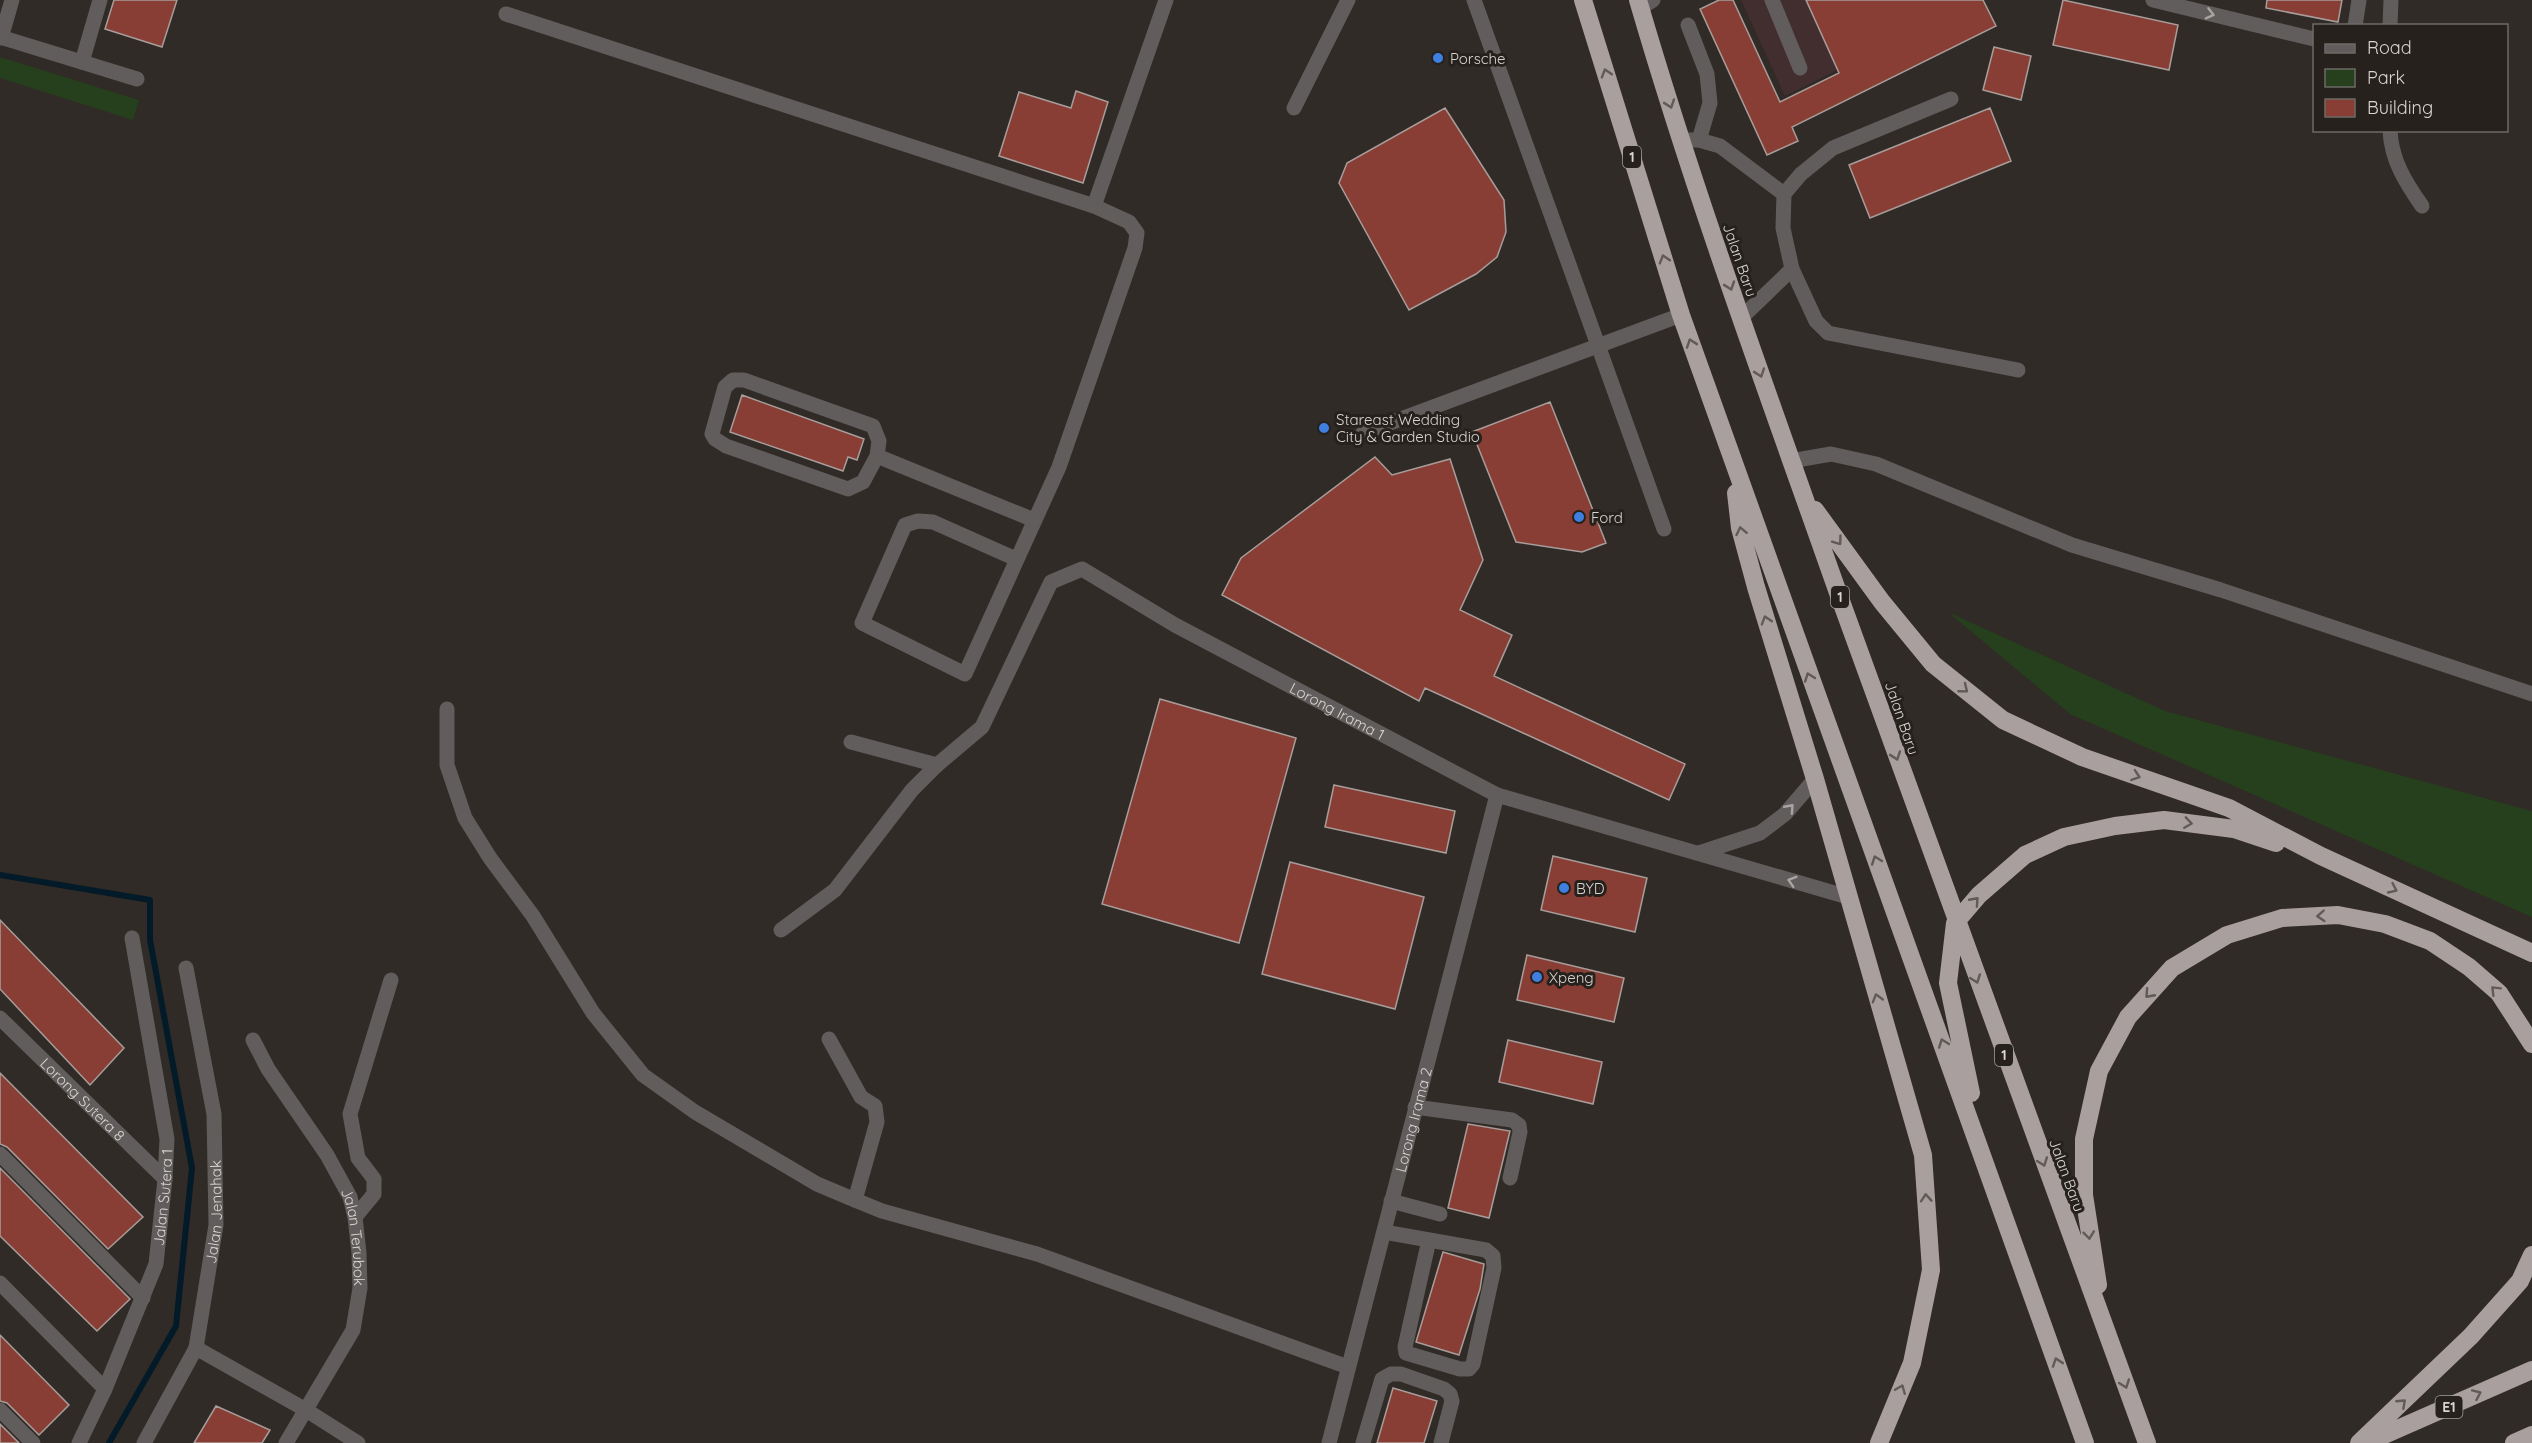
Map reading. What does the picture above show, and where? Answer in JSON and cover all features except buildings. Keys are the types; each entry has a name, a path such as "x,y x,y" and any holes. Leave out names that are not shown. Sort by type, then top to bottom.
{"highway":[{"name":"1","path":"1583,0 1681,315 2085,1443"},
{"name":"Jalan Baru","path":"1644,3 1690,140 1741,318 1955,923 2147,1443"},
{"path":"1731,458 1740,528 1756,587 1815,779 1923,1155 1931,1270 1912,1363 1879,1443"},
{"path":"1803,494 1882,602 1933,664 2003,720 2082,757 2229,808 2321,856 2530,952"},
{"path":"1984,1158 1948,983 1955,923 1979,895 2025,855 2064,837 2115,826 2164,820 2234,830 2321,856"},
{"path":"2109,1342 2090,1247 2084,1195 2084,1139 2100,1071 2128,1017 2172,968 2227,935 2282,918 2338,915 2385,924 2430,941 2469,967 2499,993 2531,1041"},
{"path":"2359,1443 2436,1372 2471,1336 2520,1281 2532,1255"},
{"name":"E1","path":"2366,1443 2532,1370"},
{"path":"2514,1443 2532,1436"}],"street":[{"path":"12,0 1,38 136,79"},
{"path":"82,62 100,0"},
{"path":"1094,206 1166,0"},
{"path":"1294,108 1348,0"},
{"path":"1474,0 1664,529"},
{"path":"1772,0 1800,68"},
{"path":"2153,0 2313,39"},
{"path":"2355,24 2359,0"},
{"path":"2390,24 2391,0"},
{"path":"506,14 1094,206 1129,222 1137,232 1134,248 1059,467 965,674 862,623 904,525 918,521 933,522 1016,560"},
{"path":"1688,25 1707,74 1710,103 1690,140 1720,146 1784,194"},
{"path":"1952,99 1833,148 1801,174 1784,194 1783,228 1792,269 1816,321 1828,333 2018,370"},
{"path":"2390,132 2390,144 2403,179 2422,206"},
{"path":"1741,318 1792,269"},
{"path":"1363,433 1681,315"},
{"path":"733,380 744,380 873,426 879,441 877,456 863,482 848,489 726,446 715,439 712,434 725,387 733,380"},
{"path":"1791,461 1831,454 1876,464 2072,545 2220,590 2532,694"},
{"path":"877,456 1034,519"},
{"name":"Lorong Irama 1","path":"937,765 982,727 1051,582 1082,569 1175,625 1497,795 1848,897"},
{"path":"447,709 447,765 465,818 490,858 533,916 593,1013 644,1075 695,1112 818,1184 855,1200 882,1211 1037,1254 1348,1367"},
{"path":"851,742 937,765"},
{"path":"782,930 835,890 912,790 937,765"},
{"path":"1699,853 1760,833 1785,814 1815,779"},
{"name":"Lorong Irama 2","path":"1329,1443 1497,795"},
{"name":"Jalan Sutera 1","path":"79,1443 105,1389 156,1264 165,1179 167,1139 132,938"},
{"name":"Jalan Jenahak","path":"144,1443 196,1348 216,1225 214,1114 186,968"},
{"path":"355,1217 374,1194 374,1179 358,1158 350,1114 391,980"},
{"name":"Lorong Sutera 8","path":"0,1018 165,1179"},
{"path":"829,1039 861,1097 875,1106 877,1122 855,1200"},
{"name":"Jalan Terubok","path":"253,1040 268,1069 327,1155 350,1197 355,1217 360,1288 353,1330 286,1443"},
{"path":"1415,1107 1512,1120 1519,1125 1520,1132 1510,1178"},
{"path":"0,1154 143,1298"},
{"path":"1391,1201 1440,1214"},
{"path":"1384,1232 1486,1250 1492,1256 1494,1268 1473,1364 1469,1369 1460,1369 1406,1353 1405,1347 1429,1240"},
{"path":"0,1283 105,1389"},
{"path":"196,1348 306,1410 358,1443"},
{"path":"1363,1443 1382,1379 1391,1374 1401,1374 1444,1389 1450,1394 1452,1401 1441,1443"},
{"path":"0,1410 33,1443"}],"shaded area":[{"path":"1741,0 1978,0 1785,96"}],"green space":[{"path":"0,57 139,100 133,120 0,78"},
{"path":"1948,612 2165,711 2532,811 2532,917 2070,714"}],"waterway":[{"path":"0,875 150,900 150,940 192,1168 176,1326 109,1443"}],"place":[{"name":"Porsche","path":"1438,58"},
{"name":"Stareast Wedding City & Garden Studio","path":"1324,428"},
{"name":"Ford","path":"1579,517"},
{"name":"BYD","path":"1564,888"},
{"name":"Xpeng","path":"1537,977"}]}
